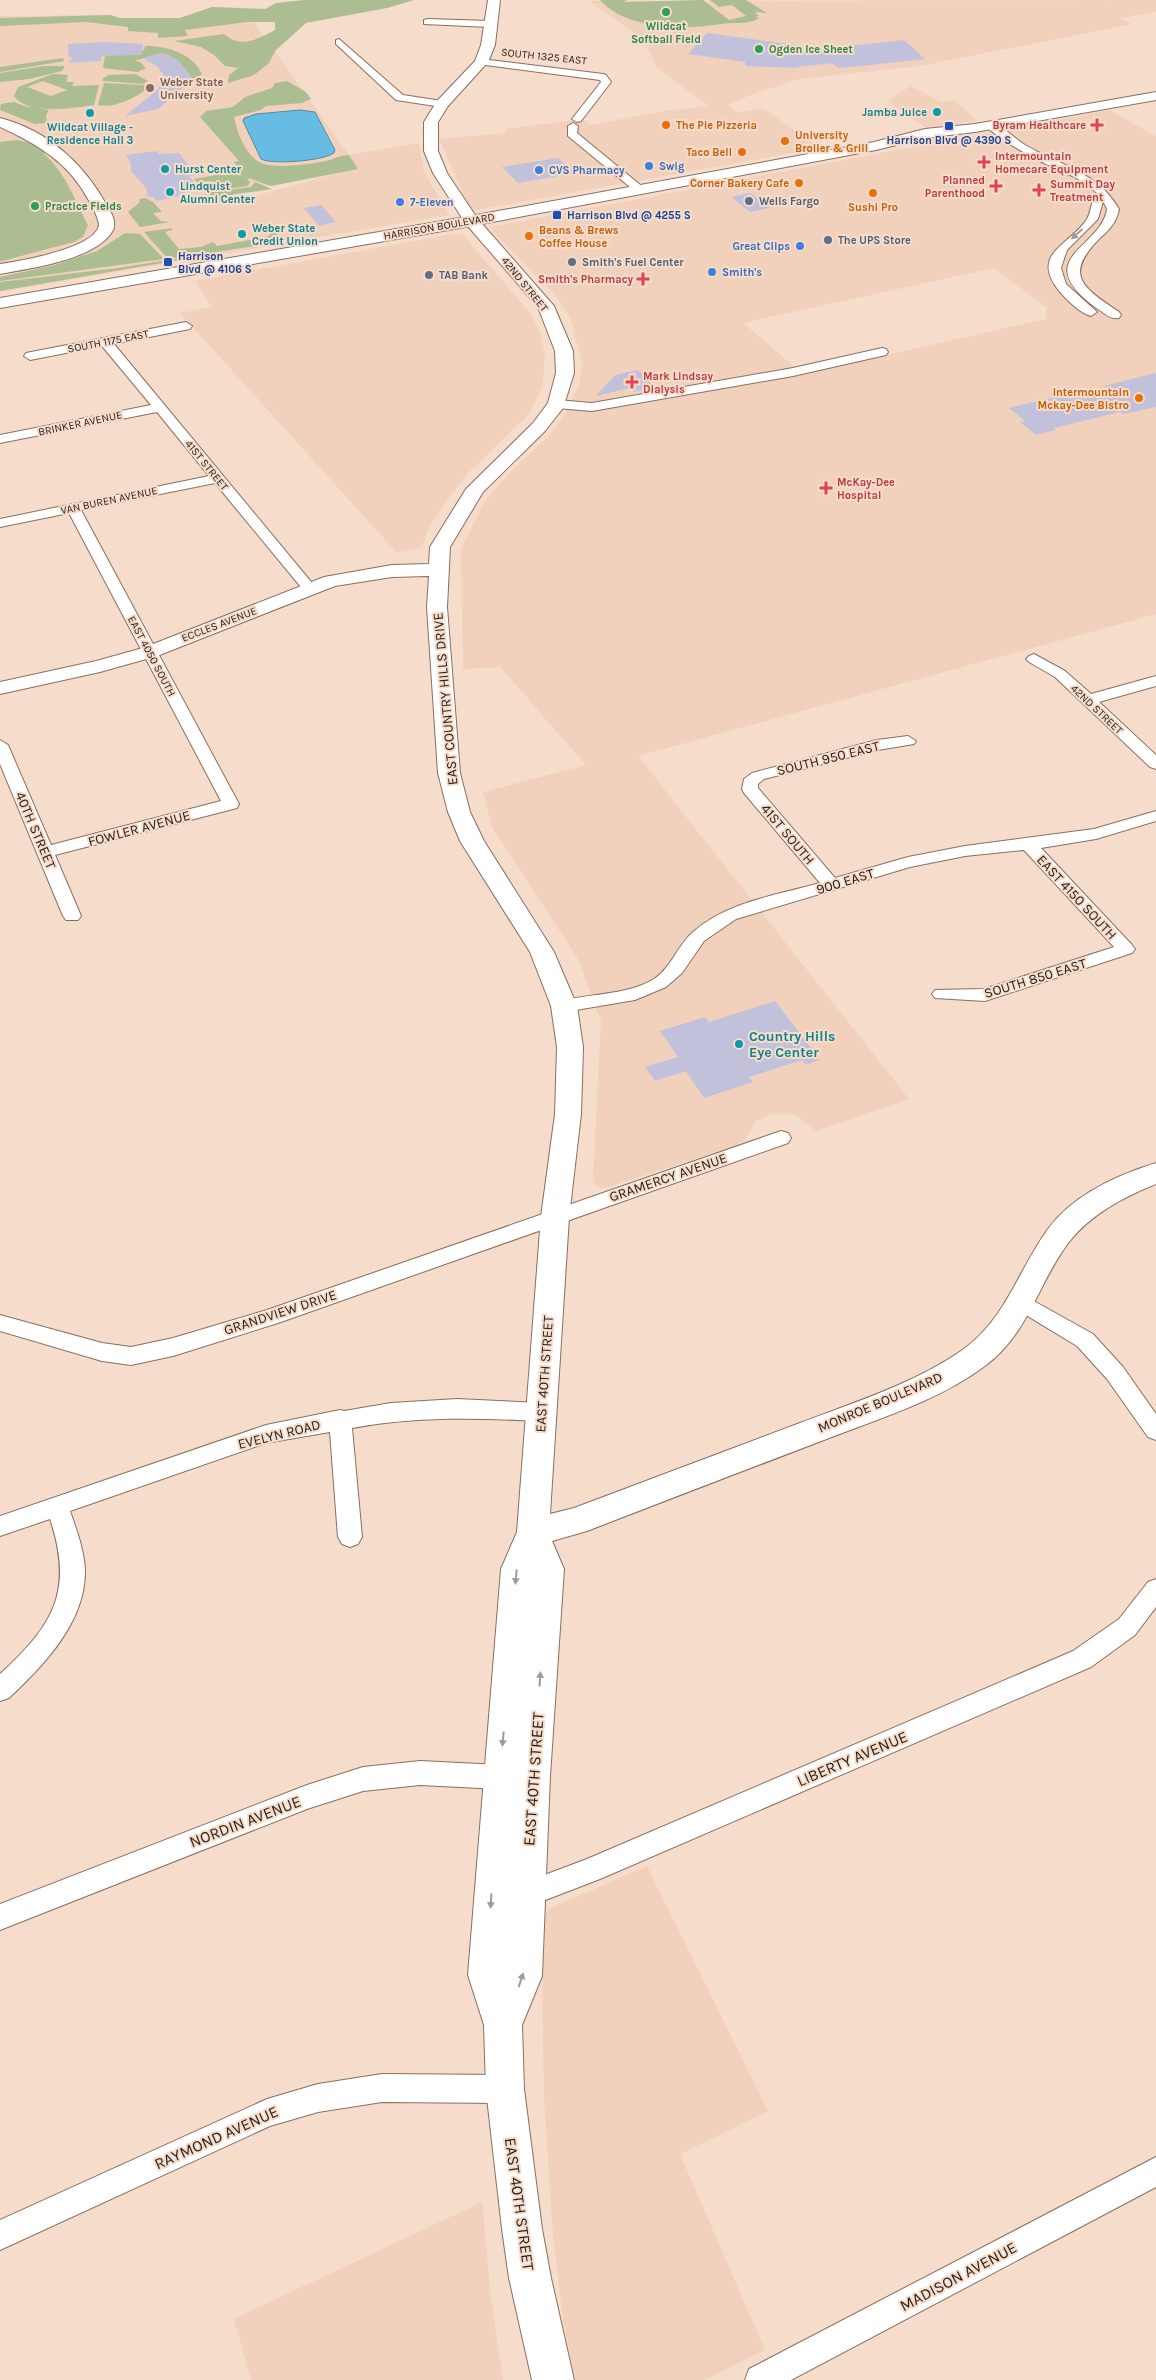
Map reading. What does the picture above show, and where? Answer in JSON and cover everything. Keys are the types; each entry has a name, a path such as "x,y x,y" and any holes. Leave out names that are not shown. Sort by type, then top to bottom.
{"main road":[{"path":"481,62 488,45 494,0"},
{"name":"42ND STREET","path":"481,62 442,104 431,122 432,151 440,173 471,221 546,306 564,352 565,372 557,404"},
{"name":"HARRISON BOULEVARD","path":"0,302 471,221 876,146 900,146 967,133 975,128 990,125 1156,96"},
{"path":"0,122 46,144 74,165 99,205 106,222 106,230 94,241 75,250 0,269"},
{"name":"EAST COUNTRY HILLS DRIVE","path":"555,1217 568,1114 570,1047 564,1006 542,952 472,841 459,812 449,772 437,608 440,547 474,489 539,427 557,404"},
{"name":"ECCLES AVENUE","path":"0,688 150,652 331,581 367,573 401,570 439,570"},
{"name":"MONROE BOULEVARD","path":"533,1532 576,1522 882,1404 939,1379 976,1357 998,1336 1023,1303 1050,1247 1074,1219 1099,1199 1127,1184 1156,1173"},
{"name":"EAST 40TH STREET","path":"553,2380 528,2268 505,2089 503,2025 488,1975 500,1777 516,1569 533,1532 555,1217"},
{"name":"EAST 40TH STREET","path":"503,2025 524,1976 527,1894 548,1569 533,1532"}],"street":[{"path":"427,22 490,24"},
{"path":"339,42 400,98 442,104"},
{"name":"SOUTH 1325 EAST","path":"481,62 603,77 606,82 575,123 572,134 640,190"},
{"path":"990,125 1033,154 1090,182 1112,206 1112,215 1104,229 1080,252 1074,263 1074,273 1077,282 1085,293 1115,315"},
{"path":"1099,318 1064,290 1056,277 1054,266 1062,248 1092,220 1096,203 1103,196"},
{"name":"SOUTH 1175 EAST","path":"30,356 186,326"},
{"name":"41ST STREET","path":"106,341 310,589"},
{"path":"557,404 592,407 817,368 882,352"},
{"name":"BRINKER AVENUE","path":"0,439 160,407"},
{"name":"VAN BUREN AVENUE","path":"0,523 218,478"},
{"name":"EAST 4050 SOUTH","path":"73,508 232,804"},
{"name":"42ND STREET","path":"1034,659 1060,674 1156,764"},
{"path":"1088,700 1156,681"},
{"name":"SOUTH 950 EAST","path":"750,782 758,776 877,745 908,741"},
{"name":"40TH STREET","path":"0,745 72,916"},
{"name":"41ST SOUTH","path":"750,782 750,789 831,885"},
{"name":"FOWLER AVENUE","path":"46,852 232,804"},
{"name":"900 EAST","path":"564,1006 636,994 660,983 676,969 698,937 730,915 908,862 965,851 1096,834 1156,816"},
{"name":"EAST 4150 SOUTH","path":"1028,844 1126,949"},
{"name":"SOUTH 850 EAST","path":"941,994 985,995 1126,949"},
{"name":"GRAMERCY AVENUE","path":"555,1217 781,1138"},
{"name":"GRANDVIEW DRIVE","path":"0,1322 102,1352 131,1356 173,1347 271,1317 555,1217"},
{"path":"1023,1303 1084,1340 1115,1373 1156,1431"},
{"name":"EVELYN ROAD","path":"0,1526 266,1434 340,1419 390,1412 457,1408 541,1412"},
{"path":"340,1419 350,1536"},
{"path":"0,1690 43,1648 55,1631 64,1612 70,1592 71,1551 57,1506"},
{"name":"LIBERTY AVENUE","path":"527,1894 591,1870 1082,1659 1127,1627 1156,1589"},
{"name":"NORDIN AVENUE","path":"0,1917 307,1797 363,1779 420,1772 500,1777"},
{"name":"RAYMOND AVENUE","path":"0,2235 267,2113 318,2098 382,2088 505,2089"},
{"name":"MADISON AVENUE","path":"760,2380 1156,2171"}],"shaded area":[{"path":"1156,0 1156,12 1120,18 1131,24 920,66 799,79 758,92 727,105 737,113 763,108 820,148 471,211 439,139 506,133 506,129 583,119 590,125 665,111 708,106 657,68 644,40 590,1"},
{"name":"Weber State University","path":"212,7 244,8 349,155 419,143 424,171 449,215 0,292 0,16 110,15 119,19 147,20 180,18","holes":["349,170 224,205 217,196"]},
{"path":"911,86 941,102 953,100 977,120 928,129 887,101"},
{"path":"1110,110 1156,137 1156,614 638,756 909,1099 816,1131 796,1115 772,1114 756,1121 745,1139 737,1145 609,1187 601,1188 595,1184 593,1179 601,1021 578,959 492,827 483,792 586,765 500,667 463,669 461,549 484,503 510,472 549,436 565,414 579,385 582,362 570,317 554,294 489,227","holes":["994,268 1047,308 1046,319 803,374 743,323"]},
{"path":"452,234 463,235 531,314 541,335 545,358 542,387 529,414 468,473 447,500 429,527 422,547 397,553 180,313 212,307 195,281"},
{"path":"647,1866 768,2111 680,2154 765,2350 705,2380 575,2380 563,2320 553,2235 544,2098 541,1924 546,1913 551,1908"},
{"path":"482,2202 491,2298 503,2380 251,2380 234,2319"}],"green space":[{"path":"304,0 414,0 387,8 306,23 275,51 269,63 254,75 228,83 229,75 238,68 225,66 214,55 201,47 174,41 224,34 230,39 237,41 250,41 275,30 275,22 247,22 185,30 188,36 158,38 158,33 128,31 128,27 86,22 0,26 0,18 110,15 120,18 180,18 212,7 265,9 276,3"},
{"name":"Wildcat Softball Field","path":"600,0 628,0 622,2 703,0 729,20 746,16 732,5 719,7 710,0 746,0 767,13 757,12 755,14 759,15 756,17 759,18 746,22 693,27 664,26 635,21 622,16"},
{"path":"145,46 161,47 178,52 193,61 202,74 187,86 182,85 176,60 161,53 134,61 140,62 146,68 138,72 103,68 105,56 144,50"},
{"path":"63,58 64,61 0,72 0,67"},
{"path":"44,66 65,66 62,71 29,79 0,82 0,73"},
{"path":"53,74 68,75 66,82 74,82 72,86 99,85 94,105 52,109 30,106 21,102 14,96 18,87","holes":["43,81 67,90 51,96 27,87"]},
{"path":"135,74 148,81 143,84 103,81 103,78 109,75"},
{"path":"287,81 306,92 311,99 302,103 266,106 261,110 234,117 240,137 251,155 256,160 267,165 284,166 303,165 349,155 358,169 271,186 231,172 241,171 234,162 239,161 200,117 206,111 233,107 245,97 272,88 275,83"},
{"path":"104,83 143,85 148,87 124,102 104,106 98,105"},
{"path":"14,102 24,106 49,110 46,115 47,123 35,124 0,110 1,104"},
{"name":"Practice Fields","path":"16,140 32,143 44,150 44,154 52,161 64,178 88,225 83,237 74,242 0,261 0,142"},
{"path":"227,173 246,177 250,182 248,186 220,190 210,189 220,187 221,184 211,181 197,182 194,179"},
{"path":"255,182 272,189 224,196 227,200 218,202 206,193 251,187"},
{"path":"145,198 153,202 162,212 153,213 161,221 170,222 140,227 128,212 140,202 139,199"},
{"path":"172,228 172,230 165,232 179,249 201,247 213,242 217,246 270,236 267,232 274,231 283,242 168,259 144,232"},
{"path":"125,233 140,234 164,259 0,281 0,277 55,265 97,251"},
{"path":"218,252 0,291 0,282 118,268"}],"water":[{"path":"300,110 315,112 335,150 334,153 319,158 298,161 276,162 261,159 243,121 244,118 256,114"}],"building":[{"path":"707,33 796,45 790,52 831,51 831,48 904,40 925,59 842,68 832,63 798,68 745,66 745,62 688,54"},
{"path":"107,42 143,44 142,55 101,56 101,61 68,63 73,57 69,57 68,44"},
{"path":"161,53 167,54 179,61 193,79 158,109 125,116 156,91 166,78 157,66 142,58"},
{"path":"157,151 159,154 179,153 196,175 189,176 200,189 156,201 153,197 147,196 147,189 131,171 131,163 126,155"},
{"name":"CVS Pharmacy","path":"558,158 575,173 518,183 502,167"},
{"name":"Wells Fargo","path":"751,193 770,208 750,212 731,197"},
{"path":"321,205 336,222 319,226 304,208"},
{"name":"Mark Lindsay Dialysis","path":"638,370 656,388 634,392 629,388 596,396 615,375"},
{"path":"1156,373 1156,407 1123,414 1120,412 1054,428 1056,430 1036,435 1020,422 1025,421 1009,408 1063,395 1070,399 1110,391 1104,386"},
{"name":"Country Hills Eye Center","path":"775,1001 820,1060 805,1065 802,1060 749,1077 753,1082 704,1098 686,1071 655,1081 645,1067 678,1057 660,1031 705,1017 709,1022"}],"place":[{"name":"Wildcat Softball Field","path":"666,12"},
{"name":"Ogden Ice Sheet","path":"759,49"},
{"name":"Weber State University","path":"150,88"},
{"name":"Jamba Juice","path":"937,112"},
{"name":"Wildcat Village - Residence Hall 3","path":"90,113"},
{"name":"The Pie Pizzeria","path":"666,125"},
{"name":"Byram Healthcare","path":"1097,125"},
{"name":"Harrison Blvd @ 4390 S","path":"949,126"},
{"name":"University Broiler & Grill","path":"785,141"},
{"name":"Taco Bell","path":"742,152"},
{"name":"Intermountain Homecare Equipment","path":"984,162"},
{"name":"Swig","path":"649,166"},
{"name":"Hurst Center","path":"165,169"},
{"name":"CVS Pharmacy","path":"539,170"},
{"name":"Corner Bakery Cafe","path":"799,183"},
{"name":"Planned Parenthood","path":"996,186"},
{"name":"Summit Day Treatment","path":"1039,190"},
{"name":"Lindquist Alumni Center","path":"170,192"},
{"name":"Sushi Pro","path":"873,193"},
{"name":"Wells Fargo","path":"749,201"},
{"name":"7-Eleven","path":"400,202"},
{"name":"Practice Fields","path":"35,206"},
{"name":"Harrison Blvd @ 4255 S","path":"557,215"},
{"name":"Weber State Credit Union","path":"242,234"},
{"name":"Beans & Brews Coffee House","path":"529,236"},
{"name":"The UPS Store","path":"828,240"},
{"name":"Great Clips","path":"800,246"},
{"name":"Harrison Blvd @ 4106 S","path":"168,262"},
{"name":"Smith's Fuel Center","path":"572,262"},
{"name":"Smith's","path":"712,272"},
{"name":"TAB Bank","path":"429,275"},
{"name":"Smith's Pharmacy","path":"643,279"},
{"name":"Mark Lindsay Dialysis","path":"632,382"},
{"name":"Intermountain Mckay-Dee Bistro","path":"1139,398"},
{"name":"McKay-Dee Hospital","path":"826,488"},
{"name":"Country Hills Eye Center","path":"739,1044"}]}
